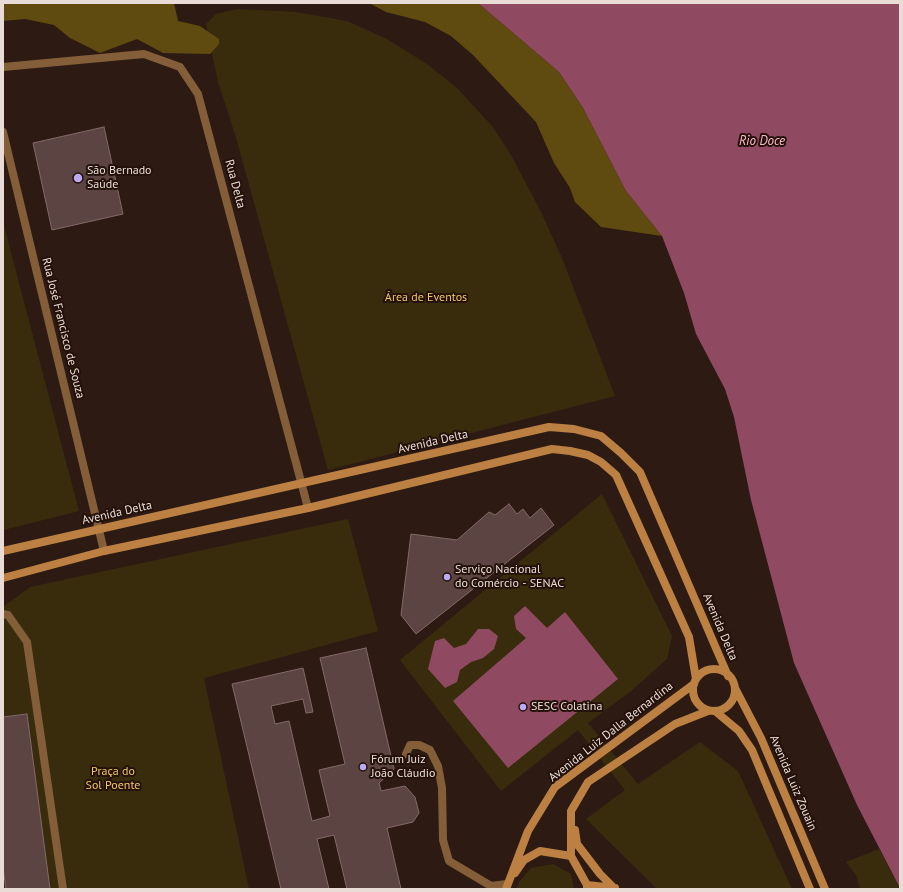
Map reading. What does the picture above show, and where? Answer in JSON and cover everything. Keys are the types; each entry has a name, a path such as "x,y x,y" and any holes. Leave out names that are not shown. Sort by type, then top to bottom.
{"street":[{"name":"Rua Delta","path":"3,67 144,54 180,67 198,94 303,484 308,508"},
{"name":"Rua José Francisco de Souza","path":"3,132 104,551"},
{"name":"Avenida Delta","path":"3,551 549,428 574,429 601,436 640,472 728,676"},
{"path":"5,577 104,551 308,508 552,449 588,455 601,462 616,475 689,637 695,681 693,692 695,700 701,707 712,711 722,710 732,701 735,688 728,676 722,671 712,669 705,671 695,681"},
{"path":"3,614 8,615 27,642 63,889"},
{"name":"Avenida Luiz Dalla Bernardina","path":"506,887 528,831 555,787 695,681"},
{"name":"Avenida Luiz Zouain","path":"735,688 761,738 825,889"},
{"name":"Avenida Luiz Dalla Bernardina","path":"571,811 588,782 675,724 712,711"},
{"name":"Avenida Luiz Zouain","path":"712,711 739,731 752,750 810,889"},
{"path":"406,754 410,746 419,745 430,750 438,766 442,788 442,840 449,861 491,886 506,887 524,860 540,851 571,856"},
{"path":"571,811 571,856 587,887 616,888"},
{"path":"571,811 577,844 600,874 616,888"}],"green space":[{"name":"Área de Eventos","path":"238,9 296,12 347,21 387,39 427,64 457,88 492,126 511,155 540,210 562,258 615,396 328,470 235,134 218,82 206,24 216,14"},
{"path":"3,222 79,511 3,530"},
{"name":"SESC Colatina","path":"602,494 672,636 667,659 631,691 588,723 638,784 700,742 738,771 792,889 657,889 586,819 625,790 578,730 501,791 400,660"},
{"name":"Praça do Sol Poente","path":"348,519 378,631 204,678 249,889 3,889 3,607 30,587"},
{"path":"879,849 900,889 860,889 856,875 846,862"},
{"path":"553,864 571,874 574,889 517,889 519,882 531,868"}],"shaded area":[{"path":"3,3 174,3 178,21 200,26 219,39 219,44 210,54 163,53 137,39 100,53 70,38 54,25 25,19 3,21"},
{"path":"369,3 478,3 559,72 583,108 626,191 662,236 601,227 575,202 570,188 554,163 536,122 473,55 451,36 425,22 386,12"}],"water":[{"name":"Rio Doce","path":"478,3 900,3 900,888 857,805 794,663 751,500 734,417 725,389 696,334 684,293 662,236 626,191 583,108 559,72"},
{"path":"525,606 547,628 565,612 618,679 508,768 453,701 526,638 516,629 514,616"},
{"path":"478,629 489,629 498,636 494,649 483,658 471,662 460,670 457,682 445,688 428,669 435,641 444,638 454,648 466,644"}],"building":[{"name":"São Bernado Saúde","path":"104,127 123,214 52,230 33,143"},
{"name":"Serviço Nacional do Comércio - SENAC","path":"509,504 517,514 523,509 530,518 541,508 554,525 416,634 401,615 411,534 457,540 489,512 495,515"},
{"name":"Fórum Juiz João Cláudio","path":"366,648 394,769 379,783 381,791 405,786 415,797 419,813 413,822 387,828 401,889 347,889 334,835 317,839 329,889 281,889 232,684 303,668 313,712 306,713 303,699 271,706 275,724 289,721 312,821 330,816 319,770 345,764 320,658"},
{"path":"27,714 50,889 6,889 3,867 3,717"}],"place":[{"name":"São Bernado Saúde","path":"78,178"},
{"name":"Serviço Nacional do Comércio - SENAC","path":"447,577"},
{"name":"SESC Colatina","path":"523,707"},
{"name":"Fórum Juiz João Cláudio","path":"363,767"}]}
